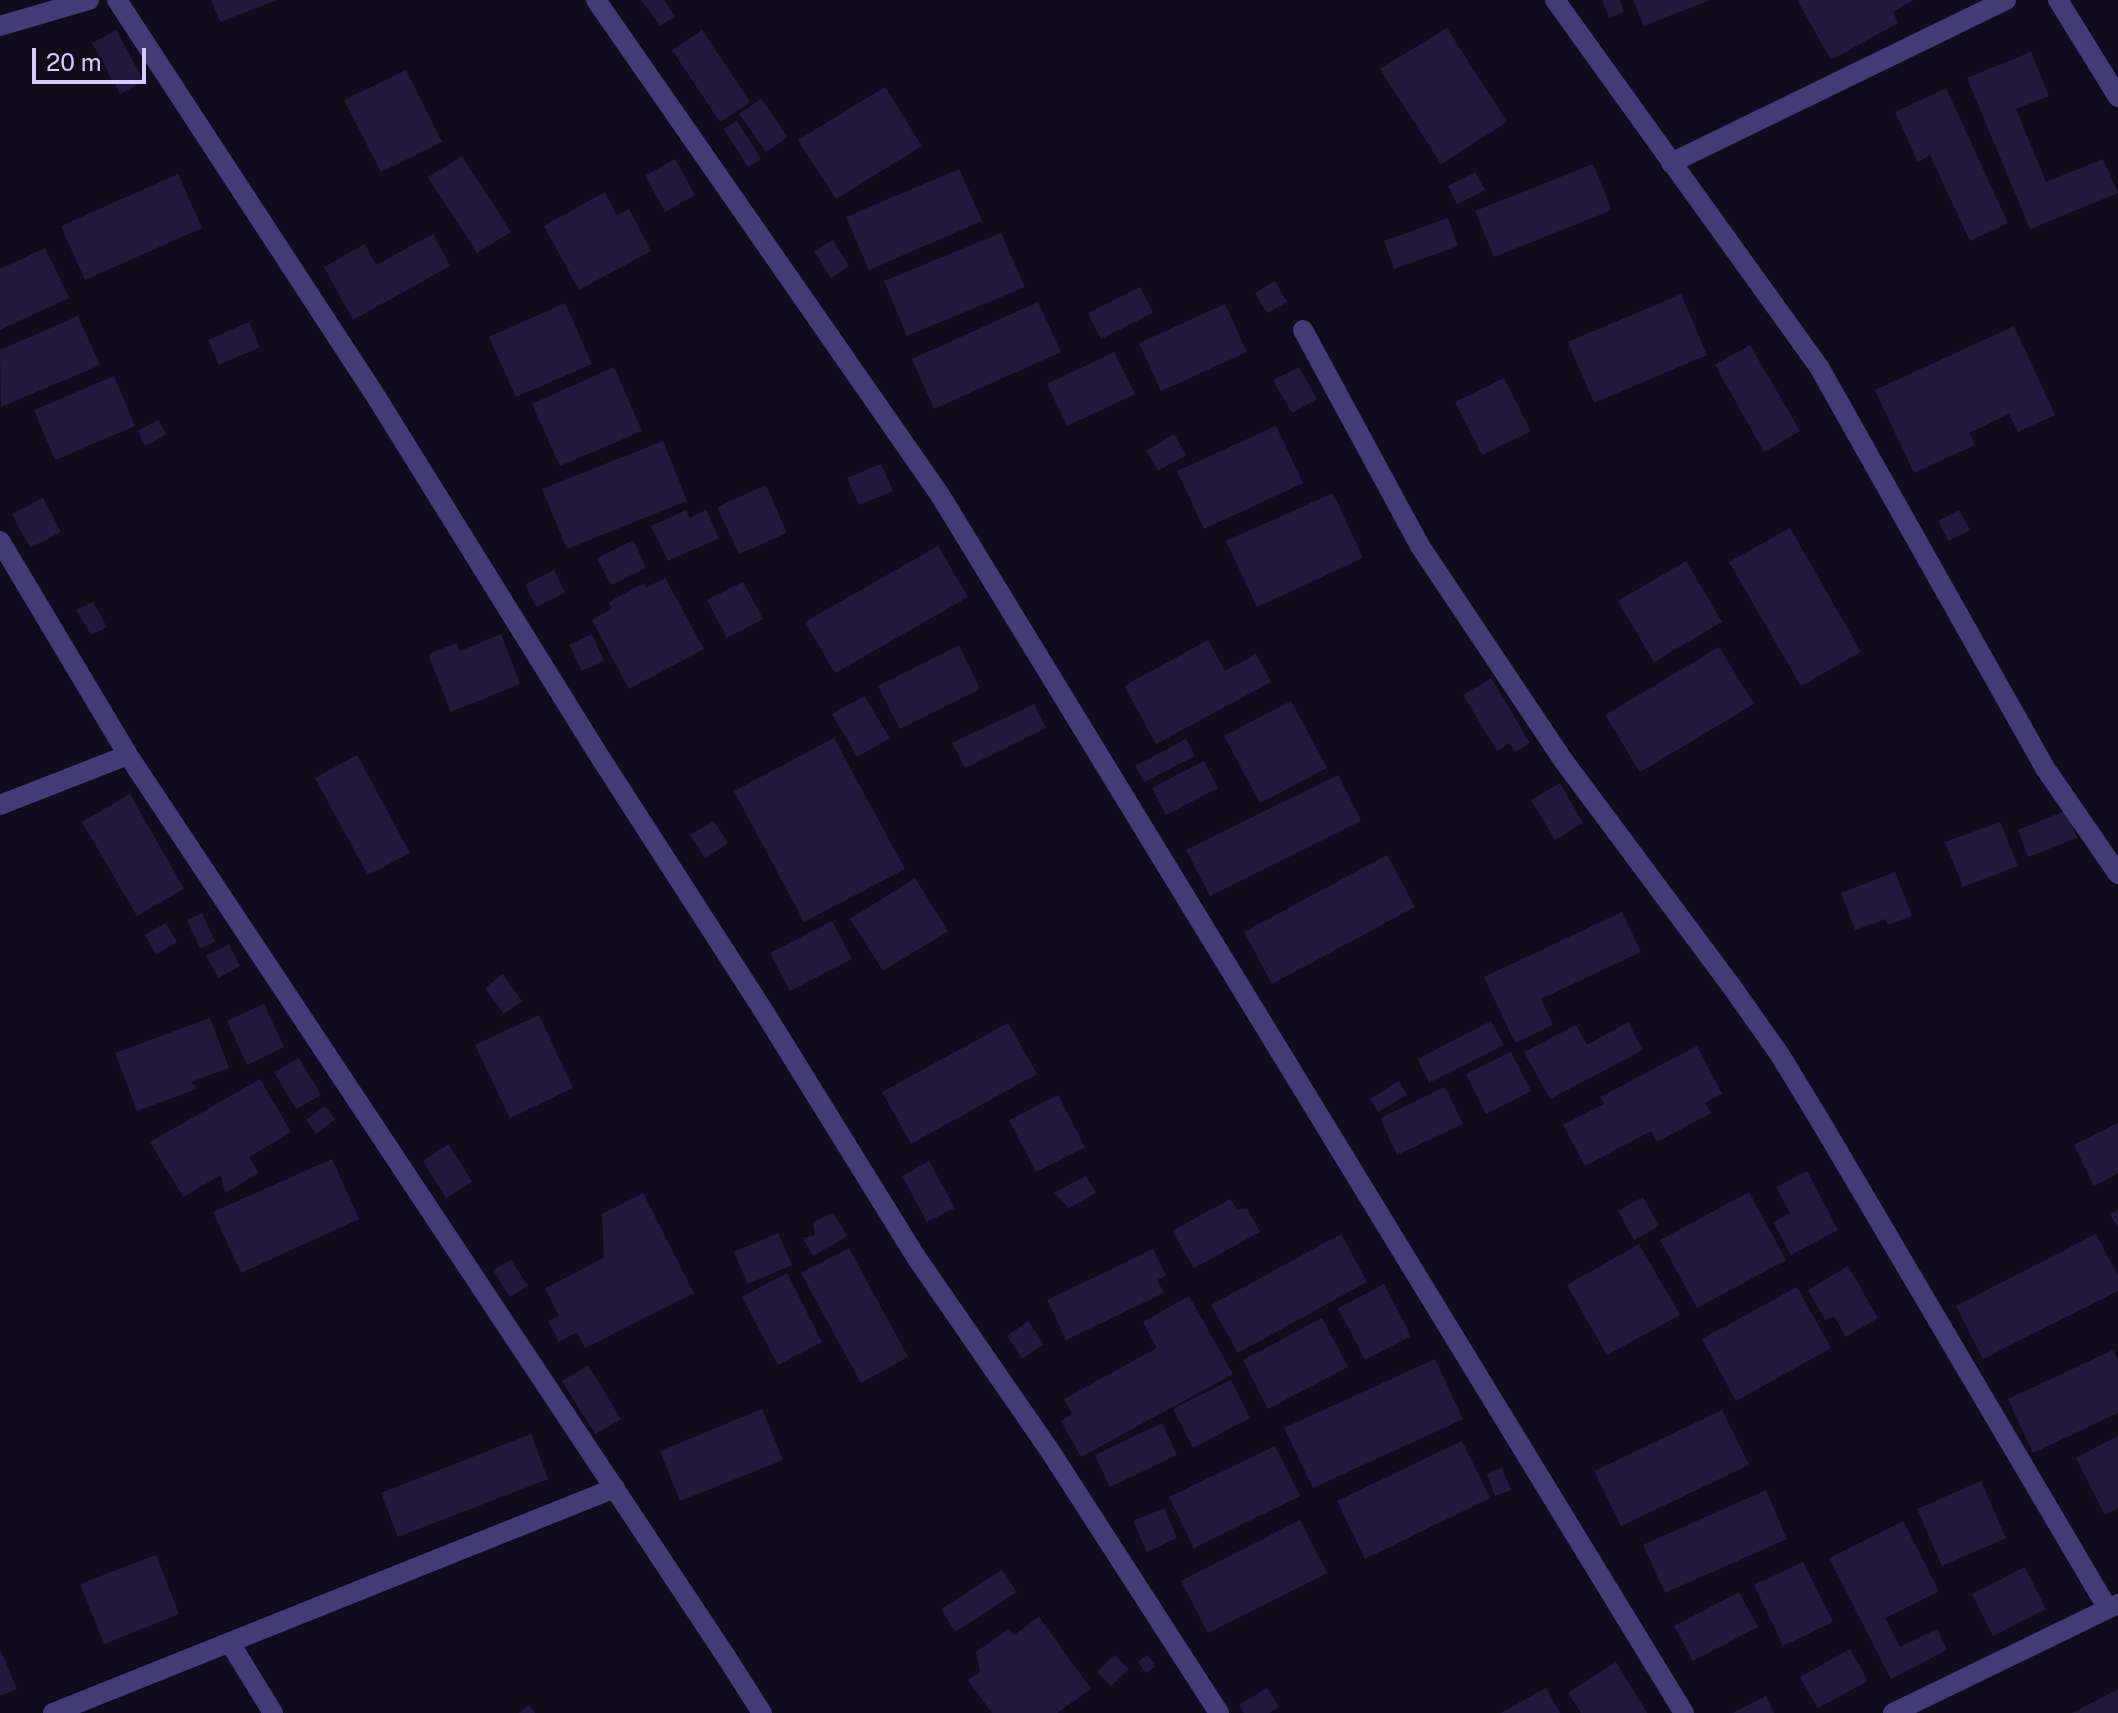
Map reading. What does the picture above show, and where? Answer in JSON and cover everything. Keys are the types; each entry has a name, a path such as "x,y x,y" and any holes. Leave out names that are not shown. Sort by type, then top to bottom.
{"street":[{"path":"0,26 89,0"},
{"path":"117,0 375,395 916,1257 1050,1451 1219,1713"},
{"path":"596,0 940,495 1684,1713"},
{"path":"1555,0 1819,367 2045,768 2118,874"},
{"path":"1671,163 2006,0"},
{"path":"2058,0 2118,97"},
{"path":"1303,330 1420,546 1563,760 1780,1055 2113,1607 1893,1713"},
{"path":"0,541 128,755 762,1713"},
{"path":"0,805 128,755"},
{"path":"53,1713 615,1488"},
{"path":"230,1643 273,1713"}],"building":[{"path":"211,0 277,0 220,22"},
{"path":"641,0 664,0 675,16 660,26"},
{"path":"1602,0 1620,0 1624,12 1609,18"},
{"path":"1633,0 1710,0 1644,26"},
{"path":"1797,0 1914,0 1893,12 1898,23 1831,60"},
{"path":"1447,28 1507,122 1441,164 1380,69"},
{"path":"116,30 144,81 120,94 92,43"},
{"path":"702,30 750,102 720,122 672,50"},
{"path":"2031,52 2049,96 2016,109 2046,182 2103,159 2118,193 2030,229 1967,78"},
{"path":"406,70 442,142 381,172 344,100"},
{"path":"885,87 922,146 836,199 798,140"},
{"path":"1946,88 2008,223 1970,241 1930,155 1918,162 1895,112"},
{"path":"761,99 788,137 766,152 739,114"},
{"path":"737,121 761,159 748,167 724,129"},
{"path":"462,156 511,232 477,253 428,177"},
{"path":"675,159 695,195 665,212 645,176"},
{"path":"1593,164 1612,210 1494,257 1475,211"},
{"path":"959,169 982,221 869,270 846,217"},
{"path":"1475,172 1485,190 1457,204 1448,186"},
{"path":"178,174 202,228 85,280 61,226"},
{"path":"605,192 617,216 629,209 651,251 579,290 544,226"},
{"path":"1448,218 1458,246 1394,269 1384,241"},
{"path":"1001,233 1025,287 907,336 884,281"},
{"path":"433,234 450,266 353,320 324,267 365,244 376,265"},
{"path":"833,240 849,266 831,278 814,251"},
{"path":"45,248 69,298 0,330 0,269"},
{"path":"1275,281 1287,302 1267,313 1255,293"},
{"path":"1140,287 1153,313 1101,339 1088,313"},
{"path":"1681,294 1707,355 1594,403 1568,342"},
{"path":"1038,302 1061,352 934,409 912,359"},
{"path":"565,303 592,364 516,397 489,337"},
{"path":"1225,304 1247,352 1161,391 1139,343"},
{"path":"78,316 100,365 1,407 0,350"},
{"path":"249,322 260,347 219,365 208,340"},
{"path":"2014,326 2055,415 2018,432 2009,414 1969,433 1975,445 1914,473 1875,390"},
{"path":"1750,345 1800,431 1764,452 1715,365"},
{"path":"1114,352 1135,394 1067,426 1047,384"},
{"path":"614,367 642,431 560,466 532,404"},
{"path":"1299,367 1317,399 1292,413 1273,380"},
{"path":"114,376 135,426 55,460 34,410"},
{"path":"1504,378 1531,431 1482,455 1455,402"},
{"path":"158,420 166,434 145,446 138,431"},
{"path":"1276,426 1303,483 1204,529 1177,471"},
{"path":"1174,434 1186,455 1158,471 1146,451"},
{"path":"663,441 687,501 567,549 542,489"},
{"path":"881,464 893,491 859,505 847,478"},
{"path":"766,485 787,533 739,554 717,507"},
{"path":"1333,493 1363,558 1257,607 1226,541"},
{"path":"43,498 61,532 30,548 12,514"},
{"path":"686,510 690,518 706,510 719,538 668,561 651,526"},
{"path":"1959,510 1970,530 1949,541 1938,521"},
{"path":"1790,528 1861,652 1801,686 1729,562"},
{"path":"633,540 646,568 611,585 597,558"},
{"path":"938,546 968,597 835,673 805,622"},
{"path":"1686,561 1722,622 1654,662 1618,601"},
{"path":"554,570 565,593 536,607 525,585"},
{"path":"665,578 704,649 629,689 592,620 612,609 609,602 644,583 646,588"},
{"path":"743,582 763,619 727,638 707,600"},
{"path":"93,602 107,627 91,635 76,610"},
{"path":"501,634 520,684 451,712 428,654 457,643 460,651"},
{"path":"592,634 604,661 582,671 569,645"},
{"path":"1208,640 1225,671 1256,654 1271,682 1156,744 1124,686"},
{"path":"959,645 980,689 900,729 878,686"},
{"path":"1719,647 1754,704 1640,772 1605,715"},
{"path":"1491,678 1530,743 1515,752 1509,743 1497,751 1463,695"},
{"path":"864,696 890,738 857,757 832,714"},
{"path":"1291,701 1327,768 1260,803 1224,736"},
{"path":"1034,704 1046,728 965,768 952,743"},
{"path":"834,738 905,869 804,922 734,791"},
{"path":"1186,739 1195,756 1144,782 1135,766"},
{"path":"357,755 410,853 368,875 315,778"},
{"path":"1204,761 1218,788 1166,815 1152,788"},
{"path":"1338,775 1361,821 1210,896 1186,850"},
{"path":"1560,783 1583,823 1555,840 1531,800"},
{"path":"130,794 184,889 137,916 82,822"},
{"path":"2067,810 2077,838 2028,857 2018,830"},
{"path":"714,821 728,843 705,859 690,835"},
{"path":"2000,822 2018,866 1963,887 1945,842"},
{"path":"1387,855 1415,907 1272,984 1244,932"},
{"path":"1895,872 1912,916 1888,925 1886,919 1855,930 1841,893"},
{"path":"915,878 948,931 883,971 850,919"},
{"path":"1622,912 1641,952 1541,999 1553,1025 1515,1043 1484,977"},
{"path":"202,913 215,942 200,948 187,920"},
{"path":"832,921 852,959 790,991 770,953"},
{"path":"166,923 177,942 156,955 145,935"},
{"path":"229,944 240,966 218,978 206,956"},
{"path":"503,974 522,1001 504,1014 485,988"},
{"path":"264,1004 284,1047 247,1065 227,1021"},
{"path":"539,1015 573,1088 510,1118 475,1045"},
{"path":"210,1018 229,1068 191,1082 197,1089 137,1111 115,1053"},
{"path":"1491,1021 1504,1045 1429,1083 1418,1059"},
{"path":"1628,1022 1643,1050 1550,1099 1524,1052 1576,1025 1587,1045"},
{"path":"1008,1023 1037,1074 911,1144 882,1092"},
{"path":"1697,1046 1722,1094 1705,1103 1711,1113 1657,1142 1651,1131 1585,1166 1563,1125 1604,1104 1600,1097"},
{"path":"1511,1052 1531,1091 1486,1114 1466,1074"},
{"path":"299,1058 321,1095 296,1109 274,1072"},
{"path":"260,1079 291,1132 249,1157 259,1173 225,1193 221,1175 183,1197 150,1142"},
{"path":"1399,1081 1407,1095 1378,1112 1370,1099"},
{"path":"1445,1087 1463,1124 1397,1155 1380,1118"},
{"path":"1058,1095 1085,1147 1036,1172 1009,1120"},
{"path":"325,1106 335,1119 316,1134 306,1120"},
{"path":"2118,1123 2118,1173 2094,1186 2074,1145"},
{"path":"449,1144 472,1182 446,1198 423,1161"},
{"path":"332,1159 359,1219 241,1273 213,1212"},
{"path":"929,1161 955,1208 927,1222 902,1176"},
{"path":"1807,1171 1838,1230 1791,1255 1773,1222 1790,1213 1776,1187"},
{"path":"1086,1176 1096,1193 1069,1208 1054,1193"},
{"path":"1749,1192 1786,1260 1697,1308 1660,1240"},
{"path":"643,1193 694,1293 585,1348 577,1332 559,1342 548,1321 559,1316 545,1288 604,1258 602,1214"},
{"path":"1643,1197 1659,1226 1634,1240 1618,1211"},
{"path":"1230,1199 1237,1209 1247,1208 1260,1232 1194,1268 1172,1231"},
{"path":"2118,1210 2118,1228 2110,1214"},
{"path":"833,1212 847,1236 813,1256 803,1238 815,1235 813,1223"},
{"path":"778,1233 792,1265 748,1284 734,1252"},
{"path":"1341,1234 1367,1282 1238,1353 1211,1305"},
{"path":"2096,1234 2118,1276 2118,1291 1983,1359 1956,1306"},
{"path":"1639,1244 1680,1315 1607,1355 1567,1285"},
{"path":"849,1248 908,1357 861,1383 801,1273"},
{"path":"1153,1249 1166,1276 1157,1280 1164,1293 1066,1340 1047,1300"},
{"path":"511,1260 528,1286 510,1297 493,1270"},
{"path":"1848,1266 1878,1318 1846,1337 1834,1316 1825,1320 1808,1290"},
{"path":"787,1273 822,1342 778,1365 742,1297"},
{"path":"1384,1284 1411,1336 1365,1360 1338,1308"},
{"path":"1797,1287 1831,1348 1736,1401 1702,1339"},
{"path":"1189,1296 1233,1374 1081,1457 1061,1421 1072,1414 1064,1399 1157,1348 1143,1322"},
{"path":"1322,1318 1348,1367 1268,1409 1243,1360"},
{"path":"1028,1321 1044,1344 1022,1359 1007,1336"},
{"path":"2113,1350 2118,1361 2118,1413 2033,1453 2008,1399"},
{"path":"1435,1359 1463,1419 1313,1488 1284,1428"},
{"path":"588,1365 621,1419 595,1434 562,1381"},
{"path":"1231,1380 1250,1418 1193,1448 1173,1409"},
{"path":"762,1409 783,1460 680,1501 660,1451"},
{"path":"1722,1410 1749,1465 1621,1526 1594,1471"},
{"path":"1162,1423 1177,1455 1110,1487 1095,1455"},
{"path":"531,1434 548,1479 398,1537 381,1493"},
{"path":"2118,1436 2118,1508 2105,1515 2076,1458"},
{"path":"1462,1441 1490,1498 1365,1559 1337,1501"},
{"path":"1275,1446 1300,1496 1194,1548 1169,1497"},
{"path":"1502,1468 1511,1490 1495,1496 1487,1474"},
{"path":"1981,1481 2006,1538 1942,1566 1917,1509"},
{"path":"1766,1490 1787,1539 1665,1593 1643,1545"},
{"path":"1164,1508 1177,1538 1147,1552 1133,1521"},
{"path":"1300,1520 1327,1573 1208,1633 1181,1581"},
{"path":"1903,1521 1939,1591 1885,1618 1900,1647 1937,1629 1947,1650 1891,1679 1829,1558"},
{"path":"156,1555 179,1614 104,1644 80,1584"},
{"path":"1803,1562 1833,1622 1783,1646 1754,1585"},
{"path":"2025,1567 2046,1609 1993,1636 1972,1594"},
{"path":"1002,1570 1017,1592 955,1632 941,1609"},
{"path":"1739,1592 1758,1627 1693,1661 1674,1626"},
{"path":"1039,1617 1091,1689 1057,1713 992,1713 968,1680 980,1671 976,1652 1009,1629 1014,1635"},
{"path":"0,1649 17,1689 0,1696"},
{"path":"1850,1649 1868,1681 1818,1708 1800,1677"},
{"path":"1115,1655 1129,1669 1111,1686 1097,1672"},
{"path":"1147,1655 1156,1666 1146,1673 1138,1662"},
{"path":"1616,1662 1647,1713 1581,1713 1568,1693"},
{"path":"1267,1688 1279,1707 1269,1713 1244,1713 1239,1705"},
{"path":"1546,1688 1560,1713 1501,1713"},
{"path":"2118,1689 2118,1713 2072,1713"},
{"path":"1766,1696 1774,1713 1733,1713"},
{"path":"529,1705 535,1713 519,1713"}]}
